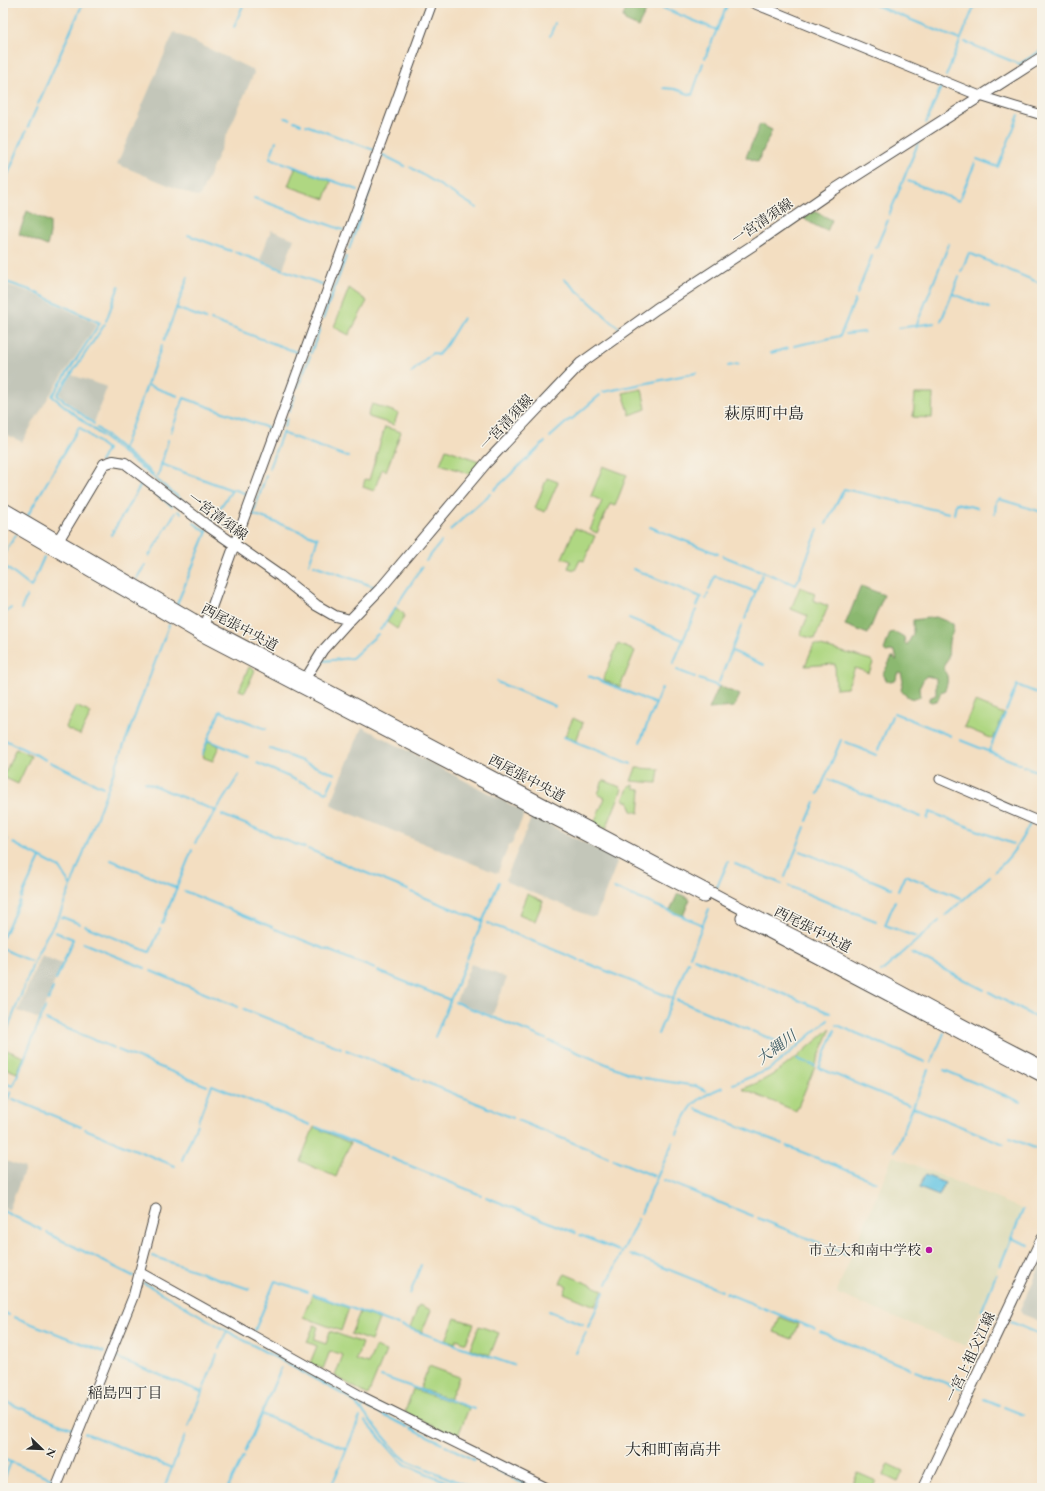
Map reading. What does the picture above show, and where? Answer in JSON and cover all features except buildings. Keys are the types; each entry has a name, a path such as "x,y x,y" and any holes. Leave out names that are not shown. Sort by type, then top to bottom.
{"main road":[{"name":"一宮清須線","path":"56,545 104,464 114,461 124,463 208,527 280,576 316,605 334,616 350,620 381,588 487,462 581,362 656,309 829,193 1042,57"},
{"name":"西尾張中央道","path":"3,508 56,545"},
{"name":"西尾張中央道","path":"3,520 56,545 162,602 203,630 714,903 1042,1076"},
{"name":"西尾張中央道","path":"303,683 806,941 992,1041 1042,1066"},
{"name":"一宮上祖父江線","path":"923,1488 1042,1238"}],"street":[{"path":"203,630 432,3"},
{"path":"753,3 980,96 1042,115"},
{"path":"303,683 323,650 350,620"},
{"path":"940,779 1042,823"},
{"path":"56,1488 133,1297 156,1209"},
{"path":"139,1272 361,1396 547,1488"}],"shaded area":[{"path":"174,32 253,70 254,73 200,196 197,197 117,164"},
{"path":"271,230 294,239 283,269 260,260"},
{"path":"3,284 30,292 97,324 49,396 22,442 3,433"},
{"path":"72,375 107,387 94,423 59,394"},
{"path":"362,727 525,812 498,872 496,873 332,806 331,803"},
{"path":"532,816 616,859 617,863 596,916 592,917 507,882 506,879"},
{"path":"41,955 62,964 39,1019 18,1011"},
{"path":"471,964 507,978 492,1016 456,1001"},
{"name":"市立大和南中学校","path":"893,1156 1022,1209 966,1346 838,1294 837,1291"},
{"path":"3,1160 25,1168 9,1210 3,1207"},
{"path":"1042,1263 1042,1322 1022,1314 1020,1309"}],"green space":[{"path":"629,3 641,3 648,7 638,27 625,21 623,16"},
{"path":"760,124 772,130 758,162 746,157"},
{"path":"295,168 331,181 325,199 288,186"},
{"path":"27,211 50,222 50,234 47,246 19,234"},
{"path":"814,211 832,220 827,231 803,218"},
{"path":"349,288 367,301 349,335 334,327"},
{"path":"642,389 646,409 630,415 623,393"},
{"path":"915,394 933,394 932,418 913,417"},
{"path":"372,404 398,413 394,425 369,417 368,415"},
{"path":"385,427 401,432 386,471 382,469 374,491 363,487 365,479 369,480"},
{"path":"446,449 479,461 480,463 470,474 440,464"},
{"path":"603,466 627,475 615,506 610,504 597,533 590,530 602,501 591,496"},
{"path":"547,478 558,482 545,512 535,508"},
{"path":"575,528 595,536 584,561 580,560 575,570 568,568 571,561 562,558"},
{"path":"861,586 884,595 868,634 845,625"},
{"path":"800,587 815,593 813,600 828,606 815,639 800,635 808,616 791,609"},
{"path":"396,608 404,614 404,617 397,629 387,622"},
{"path":"936,617 953,624 953,632 949,640 948,658 944,664 944,671 947,676 947,686 944,691 941,692 938,700 932,702 929,701 929,698 936,695 936,678 926,676 919,688 920,697 914,699 909,698 901,690 903,681 901,673 897,674 896,680 891,682 887,681 883,674 892,657 897,660 895,652 886,652 884,650 890,633 892,632 899,634 904,637 907,645 913,634 913,620"},
{"path":"618,644 635,651 620,687 603,680"},
{"path":"814,644 871,660 873,663 869,673 855,668 847,688 836,689 835,664 805,666"},
{"path":"249,667 255,670 245,692 239,690"},
{"path":"719,686 740,695 734,707 709,709"},
{"path":"975,702 1004,714 993,739 964,727"},
{"path":"76,706 91,713 80,735 67,729 66,727"},
{"path":"573,718 583,723 576,741 565,736"},
{"path":"208,741 219,746 213,761 202,757"},
{"path":"16,749 31,756 18,784 3,777"},
{"path":"636,768 659,769 657,783 631,781"},
{"path":"603,780 622,789 606,829 594,823 605,798 598,794"},
{"path":"634,785 634,789 641,790 639,813 632,811 629,802 623,800 629,786"},
{"path":"678,893 690,899 683,916 670,911"},
{"path":"527,894 543,901 535,921 519,914"},
{"path":"831,1028 815,1066 796,1058"},
{"path":"4,1049 24,1057 17,1073 3,1067"},
{"path":"795,1058 815,1067 796,1111 742,1089 770,1076"},
{"path":"314,1127 350,1143 336,1177 300,1161"},
{"path":"565,1274 603,1290 595,1306 564,1293 567,1286 560,1283"},
{"path":"312,1295 349,1308 341,1331 303,1317"},
{"path":"419,1305 431,1310 422,1332 410,1328"},
{"path":"360,1312 379,1319 371,1341 351,1334"},
{"path":"780,1317 798,1324 792,1339 774,1332"},
{"path":"455,1318 474,1324 466,1343 457,1339 455,1343 446,1340"},
{"path":"314,1325 318,1327 314,1340 326,1344 330,1331 362,1343 356,1360 368,1364 375,1347 386,1351 368,1395 335,1376 343,1355 330,1351 323,1369 310,1363 317,1346 307,1342"},
{"path":"479,1326 499,1333 490,1355 470,1349"},
{"path":"429,1366 459,1377 450,1399 420,1389"},
{"path":"413,1389 469,1408 457,1438 405,1412"},
{"path":"888,1464 903,1471 898,1482 883,1475"},
{"path":"858,1473 876,1481 872,1488 858,1488 852,1485"}],"water":[{"path":"925,1175 945,1183 939,1196 919,1188"}],"waterway":[{"path":"38,104 83,3"},
{"path":"234,27 244,3"},
{"path":"705,58 728,3"},
{"path":"653,4 717,30"},
{"path":"946,76 975,4"},
{"path":"875,5 960,40"},
{"path":"550,36 555,23"},
{"path":"965,42 1019,64 1042,50"},
{"path":"664,88 675,89 692,95 703,63"},
{"path":"926,123 941,87"},
{"path":"28,127 37,107"},
{"path":"977,159 998,167 1019,115"},
{"path":"285,118 290,119"},
{"path":"294,121 301,124"},
{"path":"306,125 374,150"},
{"path":"3,186 26,131"},
{"path":"276,141 270,158 358,190"},
{"path":"889,215 919,141"},
{"path":"383,155 405,166"},
{"path":"908,181 959,201 975,163"},
{"path":"410,167 477,208"},
{"path":"349,249 370,191"},
{"path":"254,198 343,230"},
{"path":"876,248 888,220"},
{"path":"188,235 231,251"},
{"path":"916,326 949,244"},
{"path":"235,252 324,285"},
{"path":"961,272 969,253 1042,284"},
{"path":"857,294 872,256"},
{"path":"323,319 346,257"},
{"path":"164,341 188,277"},
{"path":"941,321 959,277"},
{"path":"564,279 620,329"},
{"path":"3,281 30,290 100,323 52,396 192,508"},
{"path":"106,321 119,286"},
{"path":"953,294 989,308"},
{"path":"794,346 840,336 855,300"},
{"path":"176,308 206,319"},
{"path":"411,373 432,353 438,355 447,344 463,318"},
{"path":"211,320 299,353"},
{"path":"898,328 934,323"},
{"path":"94,424 57,395 105,324"},
{"path":"311,353 320,328"},
{"path":"846,334 864,332"},
{"path":"123,449 162,345"},
{"path":"771,353 788,348"},
{"path":"298,387 310,356"},
{"path":"728,366 739,364"},
{"path":"603,392 696,373"},
{"path":"147,385 178,396"},
{"path":"550,437 600,395"},
{"path":"291,407 295,396"},
{"path":"171,432 184,398 271,429"},
{"path":"284,427 287,418"},
{"path":"28,515 79,427 107,449 100,462"},
{"path":"97,428 153,474"},
{"path":"269,468 283,431"},
{"path":"282,433 348,457"},
{"path":"158,476 168,440"},
{"path":"494,490 545,442"},
{"path":"161,464 232,490"},
{"path":"123,469 143,484"},
{"path":"266,476 253,514 318,538 309,564"},
{"path":"111,535 142,483"},
{"path":"145,486 172,506"},
{"path":"210,522 233,489 247,494"},
{"path":"826,524 844,489 949,513"},
{"path":"450,530 490,494"},
{"path":"995,513 996,501 999,499 1042,512"},
{"path":"954,514 956,503 977,508"},
{"path":"149,556 175,513"},
{"path":"194,523 206,532"},
{"path":"650,527 718,554"},
{"path":"177,604 208,529"},
{"path":"723,556 796,585 818,530"},
{"path":"3,555 16,535"},
{"path":"426,561 441,542"},
{"path":"3,565 31,587 44,557"},
{"path":"136,579 145,565"},
{"path":"314,565 375,587"},
{"path":"398,603 422,567"},
{"path":"633,569 701,597 697,606"},
{"path":"745,619 762,575"},
{"path":"709,590 715,576 756,592"},
{"path":"706,599 708,594"},
{"path":"21,609 27,596"},
{"path":"380,630 396,607"},
{"path":"3,615 11,608"},
{"path":"673,664 696,610"},
{"path":"629,618 683,640"},
{"path":"719,682 742,624"},
{"path":"3,1041 35,959 59,916 71,886 169,625"},
{"path":"323,661 352,658 378,634"},
{"path":"732,651 764,665"},
{"path":"677,670 695,677"},
{"path":"589,676 656,704"},
{"path":"699,679 718,686"},
{"path":"497,682 555,706"},
{"path":"1006,711 1017,685 1042,695"},
{"path":"640,742 662,688"},
{"path":"216,721 220,711 266,729"},
{"path":"894,713 951,736"},
{"path":"989,751 1005,714"},
{"path":"878,750 892,716"},
{"path":"202,754 215,723"},
{"path":"564,737 631,764"},
{"path":"3,739 46,760"},
{"path":"208,740 248,757"},
{"path":"818,794 841,740"},
{"path":"960,740 1020,764"},
{"path":"845,742 876,755"},
{"path":"269,748 304,762"},
{"path":"50,762 103,787"},
{"path":"257,763 296,780"},
{"path":"306,763 335,774"},
{"path":"1023,766 1042,773"},
{"path":"195,843 239,775"},
{"path":"299,781 327,792 333,779"},
{"path":"829,780 921,817"},
{"path":"145,782 216,811"},
{"name":"大縄川","path":"1036,812 1042,801"},
{"path":"807,821 815,802"},
{"path":"927,819 930,812 1013,844"},
{"path":"222,815 305,848"},
{"name":"大縄川","path":"995,871 1001,866 1019,843 1030,824"},
{"path":"785,877 805,827"},
{"path":"3,838 7,840"},
{"path":"13,843 60,868 71,886"},
{"path":"308,849 408,890"},
{"path":"162,924 192,850"},
{"path":"800,851 891,888"},
{"path":"21,898 40,858"},
{"path":"111,860 177,888"},
{"path":"717,887 728,862"},
{"path":"735,864 782,884"},
{"path":"898,891 905,875 961,898"},
{"name":"大縄川","path":"946,915 990,876"},
{"path":"467,959 499,882"},
{"path":"789,886 876,921"},
{"path":"614,888 703,925"},
{"path":"184,891 272,927"},
{"path":"411,892 483,921"},
{"path":"3,937 20,901"},
{"path":"895,901 885,925 916,937"},
{"path":"690,956 709,909"},
{"path":"62,917 80,924"},
{"name":"大縄川","path":"881,972 939,921"},
{"path":"488,923 579,960"},
{"path":"85,926 149,952 160,929"},
{"path":"275,929 375,969"},
{"path":"55,932 73,939 56,980"},
{"path":"83,943 145,968"},
{"path":"3,949 30,961"},
{"path":"912,953 984,990"},
{"path":"694,958 766,987"},
{"path":"582,961 672,998"},
{"path":"435,1037 466,962"},
{"path":"658,1034 688,962"},
{"path":"151,971 238,1007"},
{"path":"378,971 450,1000"},
{"path":"48,1000 53,988"},
{"path":"769,988 830,1013"},
{"path":"989,992 1042,1021"},
{"path":"677,1000 749,1030"},
{"path":"455,1002 546,1039"},
{"path":"3,1083 13,1086 45,1008"},
{"path":"244,1009 341,1048"},
{"path":"46,1020 114,1048"},
{"name":"大縄川","path":"733,1084 768,1070 828,1020"},
{"path":"837,1025 925,1062"},
{"path":"835,1030 819,1068 909,1105"},
{"path":"752,1031 790,1047"},
{"path":"931,1063 944,1033"},
{"path":"549,1041 641,1078"},
{"path":"118,1050 207,1086"},
{"path":"346,1050 419,1080"},
{"path":"797,1059 815,1066"},
{"path":"895,1151 928,1070"},
{"path":"944,1070 1021,1102"},
{"path":"644,1078 696,1086 706,1091"},
{"path":"423,1081 513,1118"},
{"path":"198,1121 212,1085 310,1125"},
{"name":"大縄川","path":"677,1134 685,1117 693,1105 698,1100 723,1087"},
{"path":"6,1103 11,1091"},
{"path":"13,1099 81,1127"},
{"path":"913,1107 1004,1144"},
{"path":"696,1109 783,1144"},
{"path":"517,1120 608,1157"},
{"path":"182,1160 197,1124"},
{"path":"316,1127 387,1156"},
{"path":"85,1129 175,1166"},
{"path":"1010,1138 1042,1151"},
{"name":"大縄川","path":"641,1213 673,1142"},
{"path":"787,1146 876,1182"},
{"path":"391,1158 481,1195"},
{"path":"613,1159 654,1176"},
{"path":"664,1180 753,1216"},
{"path":"486,1197 576,1233"},
{"path":"1000,1266 1023,1210"},
{"path":"3,1211 42,1230"},
{"path":"758,1218 846,1254"},
{"name":"大縄川","path":"607,1284 638,1219"},
{"path":"47,1233 133,1276"},
{"path":"580,1235 619,1251"},
{"path":"1011,1238 1029,1245"},
{"path":"630,1254 722,1291"},
{"path":"152,1256 249,1289"},
{"path":"410,1294 421,1265"},
{"path":"996,1275 982,1310 996,1316"},
{"path":"255,1330 275,1281 308,1292"},
{"path":"144,1283 227,1331 346,1396 354,1402 399,1454 406,1460 472,1488"},
{"name":"大縄川","path":"588,1327 604,1292"},
{"path":"726,1293 815,1329"},
{"path":"312,1294 398,1325"},
{"path":"549,1311 583,1324"},
{"path":"3,1312 9,1315"},
{"path":"14,1317 104,1352"},
{"path":"1011,1322 1042,1335"},
{"path":"402,1326 513,1365"},
{"name":"大縄川","path":"576,1353 586,1332"},
{"path":"820,1332 911,1369"},
{"path":"219,1349 226,1333"},
{"path":"188,1427 217,1355"},
{"path":"115,1357 202,1392"},
{"path":"245,1452 281,1368"},
{"path":"915,1371 961,1389"},
{"path":"381,1376 474,1409"},
{"path":"984,1399 999,1405"},
{"path":"3,1401 74,1429"},
{"path":"1004,1407 1024,1415"},
{"path":"369,1408 408,1427"},
{"path":"261,1414 347,1449"},
{"path":"332,1485 360,1417"},
{"path":"365,1421 406,1465 462,1488"},
{"path":"411,1428 442,1443"},
{"path":"85,1433 172,1468"},
{"path":"164,1488 185,1435"},
{"path":"445,1445 474,1460"},
{"path":"228,1488 243,1457"},
{"path":"3,1459 54,1479"},
{"path":"3,1482 11,1462"},
{"path":"480,1462 509,1476"},
{"path":"512,1478 533,1488"}],"place":[{"name":"市立大和南中学校","path":"929,1250"}],"district":[{"name":"萩原町中島","path":"764,413"},
{"name":"稲島四丁目","path":"125,1392"},
{"name":"大和町南高井","path":"673,1449"}]}
